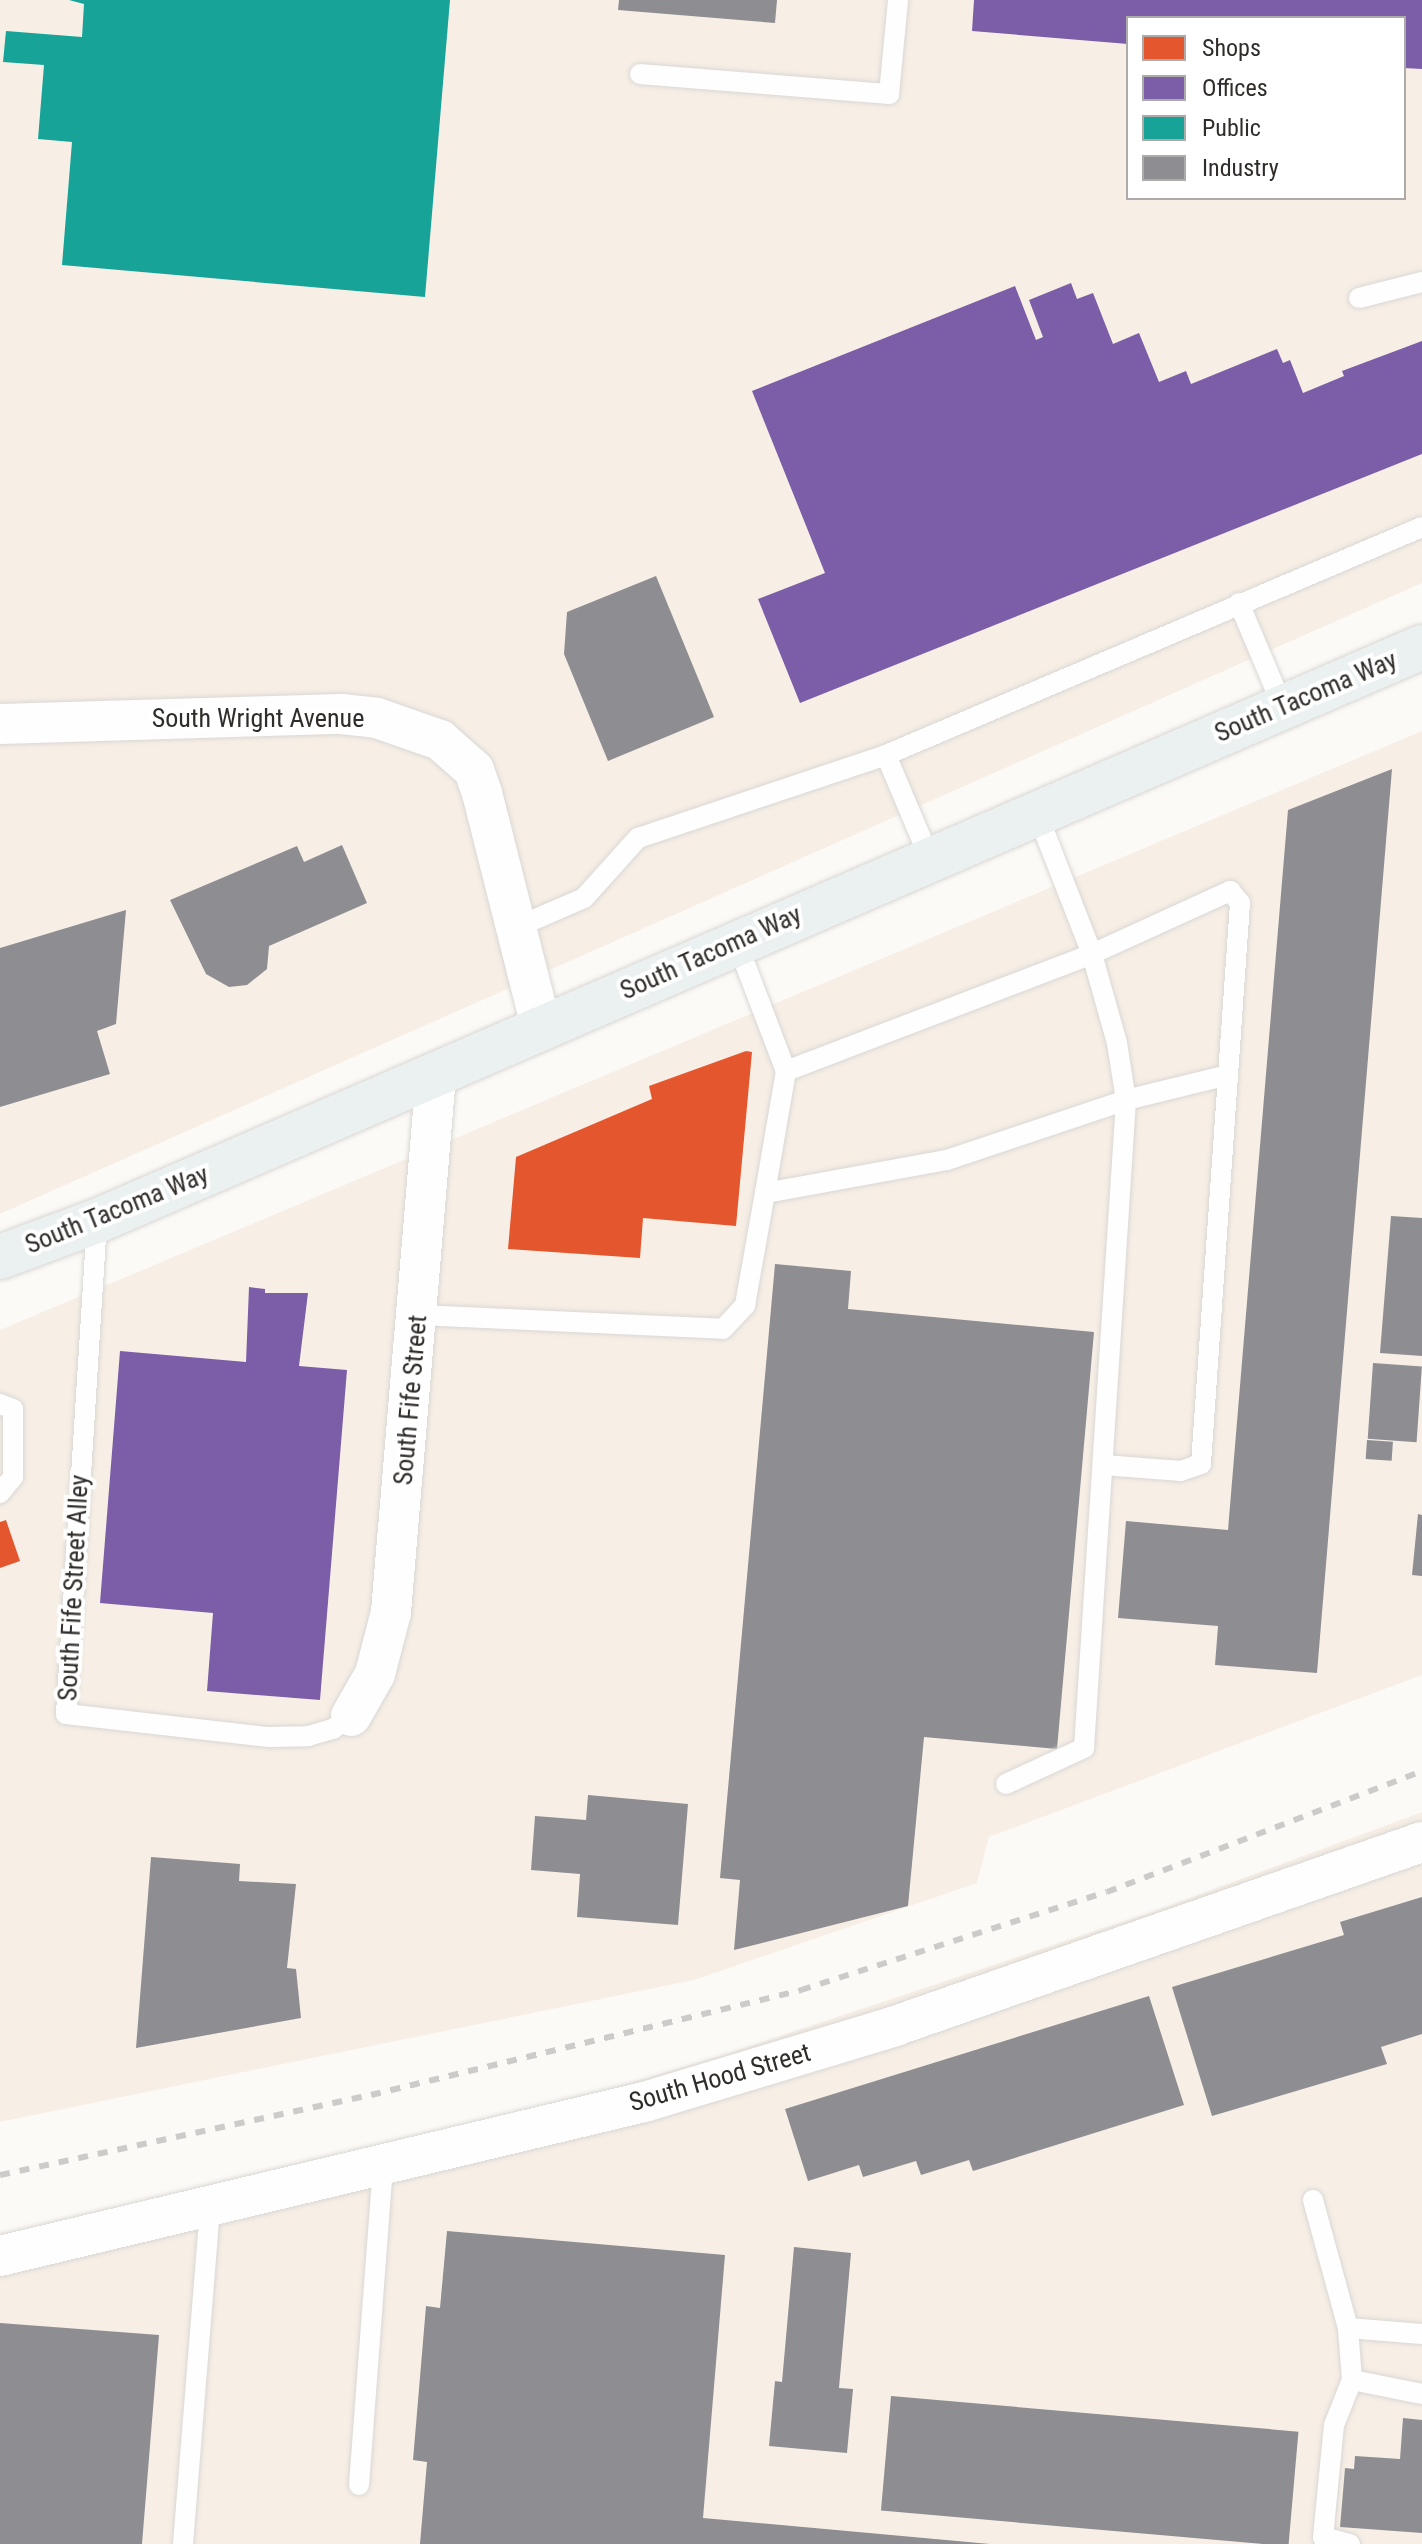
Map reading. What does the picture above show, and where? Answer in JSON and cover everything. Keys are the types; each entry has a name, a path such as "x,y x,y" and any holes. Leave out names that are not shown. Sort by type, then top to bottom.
{"main road":[{"name":"South Tacoma Way","path":"0,1257 97,1221 929,857 1422,647"}],"street":[{"name":"South Wright Avenue","path":"0,724 283,713 353,715 414,728 440,740 474,770 541,1027"},
{"name":"South Fife Street","path":"351,1716 375,1674 391,1612 419,1315 436,1075"},
{"name":"South Hood Street","path":"0,2256 644,2102 895,2026 1422,1842"}],"lane":[{"path":"640,74 889,94 898,0"},
{"path":"1359,298 1422,282"},
{"path":"515,928 584,898 638,838 886,755 1422,527"},
{"path":"1239,603 1283,707"},
{"path":"886,755 929,857"},
{"path":"1006,1784 1084,1748 1126,1100 1117,1043 1092,954 1037,813"},
{"path":"786,1071 1092,954 1230,891 1240,903 1201,1464 1181,1471 1103,1465"},
{"path":"419,1315 723,1329 745,1305 786,1071 737,943"},
{"path":"765,1193 947,1160 1126,1100 1228,1075"},
{"name":"South Fife Street Alley","path":"97,1221 66,1714 269,1737 308,1736 333,1729 351,1716"},
{"path":"0,1404 13,1409 13,1477 0,1493"},
{"path":"359,2485 383,2165"},
{"path":"1313,2200 1348,2328 1352,2380 1334,2425 1323,2537 1350,2544"},
{"path":"183,2544 210,2207"},
{"path":"1348,2328 1422,2334"},
{"path":"1352,2380 1422,2394"}],"shaded area":[{"path":"0,0 1422,0 1422,583 0,1214"},
{"path":"1422,731 1422,1675 989,1837 977,1883 694,1980 0,2122 0,1330"},
{"path":"1422,1812 1422,2544 0,2544 0,2252 479,2128 720,2056 1152,1912"}],"building: Shops":[{"path":"746,1051 752,1052 736,1226 643,1218 640,1258 508,1249 516,1157 652,1099 649,1086"},
{"path":"6,1520 20,1561 0,1568 0,1522"}],"building: Offices":[{"path":"974,0 1422,0 1422,69 1406,68 1406,16 1126,16 1126,44 972,31"},
{"path":"1071,283 1077,299 1093,293 1113,344 1139,333 1159,382 1186,371 1191,384 1277,349 1283,363 1290,360 1303,393 1344,376 1342,371 1422,341 1422,454 800,703 758,599 825,573 752,391 1015,286 1036,340 1043,337 1029,300"},
{"path":"249,1287 265,1289 265,1293 308,1293 299,1366 347,1370 320,1700 207,1691 213,1613 100,1603 120,1351 246,1362"}],"building: Public":[{"path":"69,0 450,0 425,297 62,265 72,142 38,139 44,65 3,62 6,31 82,37 84,4"}],"building: Industry":[{"path":"619,0 777,0 775,23 618,10"},
{"path":"656,576 714,717 608,761 564,654 567,612"},
{"path":"1392,769 1317,1673 1215,1665 1218,1626 1118,1618 1126,1521 1228,1530 1288,810"},
{"path":"342,845 367,903 269,946 267,969 247,985 229,987 206,974 170,900 297,846 304,862"},
{"path":"126,910 116,1024 97,1031 110,1074 0,1107 0,948"},
{"path":"1391,1216 1422,1218 1422,1356 1380,1353"},
{"path":"775,1264 851,1271 848,1309 1094,1332 1057,1749 924,1737 908,1906 734,1950 740,1880 720,1878"},
{"path":"1373,1363 1422,1366 1417,1442 1368,1439"},
{"path":"1367,1440 1393,1442 1392,1461 1366,1459"},
{"path":"1418,1514 1422,1515 1422,1576 1412,1575"},
{"path":"588,1795 688,1804 678,1925 577,1917 580,1874 531,1870 535,1816 586,1820"},
{"path":"151,1857 240,1864 239,1881 296,1884 287,1968 296,1969 301,2018 136,2048"},
{"path":"1422,1897 1422,2034 1381,2047 1387,2064 1212,2116 1172,1987 1344,1935 1340,1922"},
{"path":"1149,1996 1184,2105 973,2171 969,2160 921,2175 916,2161 863,2177 859,2165 808,2181 785,2109"},
{"path":"447,2231 725,2255 703,2518 990,2544 420,2544 427,2462 413,2460 426,2306 440,2308"},
{"path":"794,2247 851,2253 839,2388 853,2389 847,2453 769,2446 775,2381 782,2382"},
{"path":"0,2323 159,2335 142,2544 0,2544"},
{"path":"891,2396 1298,2432 1289,2544 881,2511"},
{"path":"1403,2418 1422,2420 1422,2533 1340,2527 1345,2468 1354,2469 1355,2456 1400,2459"}],"railway":[{"path":"0,2175 371,2095 801,1990 1107,1892 1422,1771"}]}
